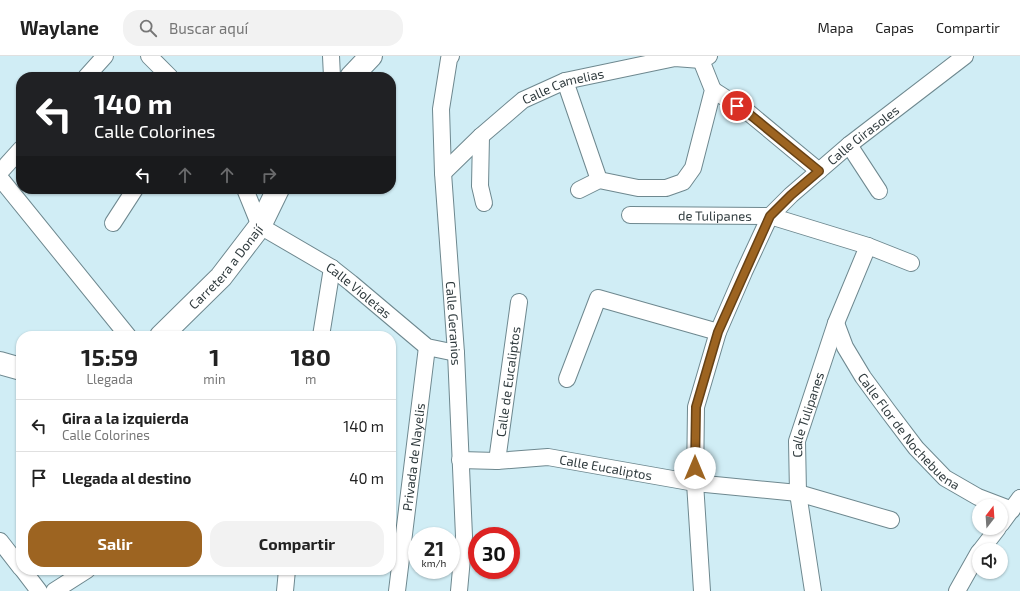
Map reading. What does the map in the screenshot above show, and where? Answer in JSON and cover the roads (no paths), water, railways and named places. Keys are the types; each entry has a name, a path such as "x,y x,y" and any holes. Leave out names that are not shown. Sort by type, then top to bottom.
{"main road":[{"path":"356,72 371,56"},
{"name":"Carretera a Donají","path":"166,331 221,277 260,226 276,194"},
{"path":"0,364 16,368"}],"street":[{"path":"91,72 105,56"},
{"path":"150,56 165,72"},
{"path":"331,56 332,72"},
{"name":"Calle Geranios","path":"451,56 441,109 443,173 456,352 464,536 459,591"},
{"name":"Calle Girasoles","path":"702,591 695,483 696,407 718,332 770,216 791,195 849,145 966,56"},
{"name":"Calle Camelias","path":"443,173 481,136 523,100 566,81 675,58 705,58"},
{"path":"579,190 599,180 638,188 666,188 683,182 693,168 713,90 705,58"},
{"path":"566,81 599,180"},
{"path":"713,90 748,113 819,171"},
{"path":"481,136 480,186 484,203"},
{"path":"849,145 879,191"},
{"path":"0,172 16,154"},
{"path":"0,178 124,331"},
{"path":"113,223 132,194"},
{"path":"247,194 260,226"},
{"name":"de Tulipanes","path":"630,215 770,216 868,246 911,263"},
{"name":"Calle Violetas","path":"260,226 332,268 427,347"},
{"name":"Calle Tulipanes","path":"813,591 798,493 797,441 836,323 868,246"},
{"path":"322,331 332,268"},
{"path":"569,373 598,298 718,332"},
{"name":"Calle de Eucaliptos","path":"497,461 519,302"},
{"name":"Calle Flor de Nochebuena","path":"836,323 844,347 863,377 916,448 945,478 978,496 1016,504"},
{"path":"427,347 456,352"},
{"name":"Privada de Nayelis","path":"396,591 427,347"},
{"name":"Calle Eucaliptos","path":"460,460 497,461 548,457 695,483 798,493 891,520"},
{"path":"1008,515 1016,504"},
{"path":"986,543 993,535"},
{"path":"0,541 16,561"},
{"path":"957,591 972,565"},
{"path":"27,575 40,591"},
{"path":"54,591 79,575"},
{"path":"285,591 287,575"}]}
